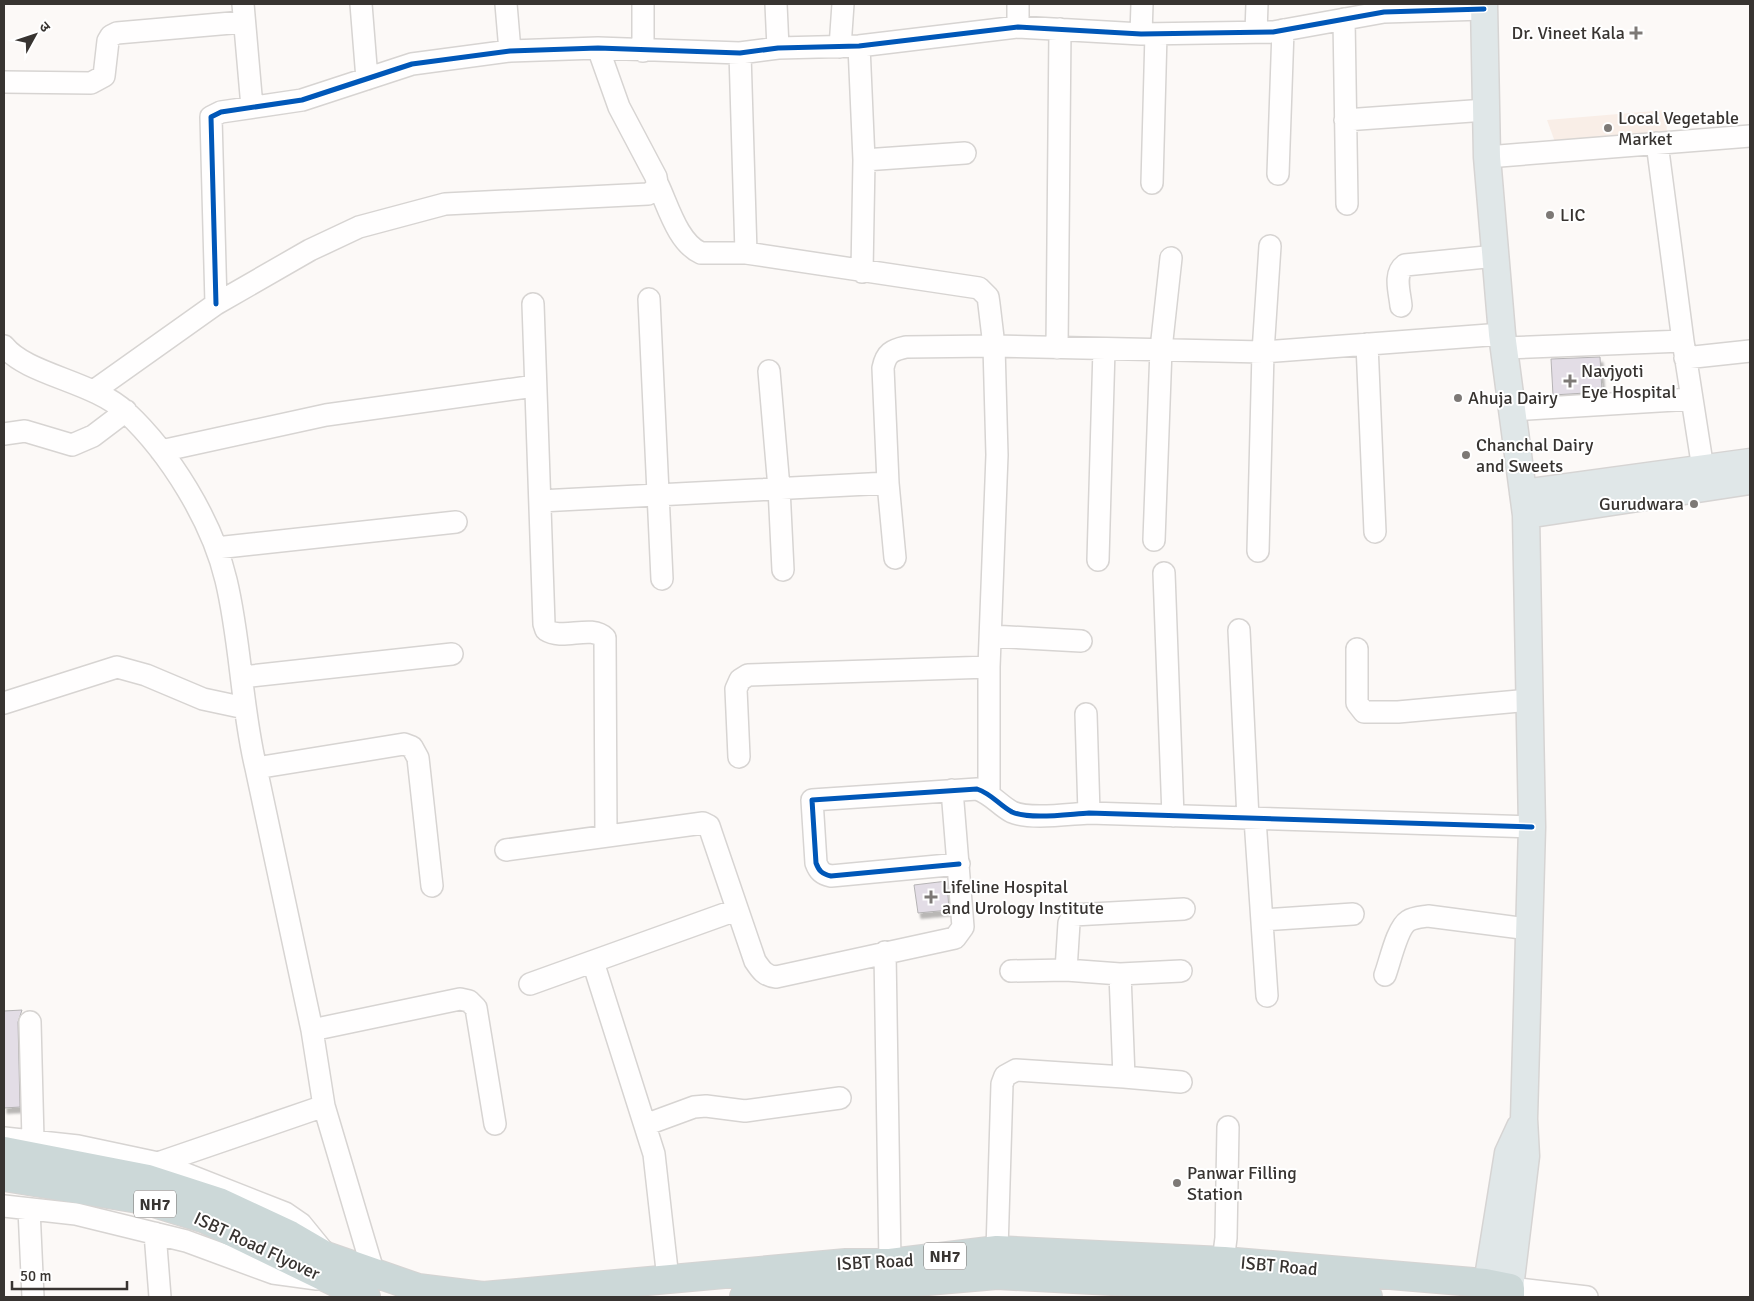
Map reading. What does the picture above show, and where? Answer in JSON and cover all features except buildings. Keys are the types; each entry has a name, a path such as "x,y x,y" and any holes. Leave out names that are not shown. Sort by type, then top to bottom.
{"highway":[{"name":"ISBT Road Flyover","path":"4,1151 148,1179 219,1202 290,1235 329,1269"},
{"name":"ISBT Road Flyover","path":"4,1177 144,1200 205,1218 296,1265 329,1269"},
{"name":"ISBT Road","path":"370,1285 416,1293 483,1296 846,1263 890,1263 998,1250 1222,1274 1496,1291"},
{"name":"NH7","path":"329,1269 370,1285"},
{"name":"NH7","path":"744,1297 847,1292 997,1275 1222,1274 1320,1295 1368,1297"}],"main road":[{"path":"1484,6 1487,156 1503,341 1524,504 1532,826 1524,1120 1508,1154 1489,1271 1496,1291"},
{"path":"1524,504 1703,468 1750,462"},
{"path":"1524,504 1750,481"}],"street":[{"path":"360,4 367,79"},
{"path":"506,4 510,51"},
{"path":"643,51 644,4"},
{"path":"776,4 778,48"},
{"path":"843,4 864,160 862,272"},
{"path":"1018,4 1018,27"},
{"path":"1142,4 1149,34 1152,183"},
{"path":"1256,4 1256,32"},
{"path":"216,304 209,122 214,114 302,100 412,64 510,51 598,48 740,53 778,48 849,47 1018,27 1149,34 1256,32 1283,30 1384,12 1484,6"},
{"path":"4,82 90,83 104,76 108,41 117,32 242,13 252,107"},
{"path":"1344,19 1346,204"},
{"path":"1057,348 1060,29"},
{"path":"1278,174 1283,30"},
{"path":"598,48 619,107 656,176 683,237 694,250 701,253 746,252 862,272 979,288 988,297 994,346 997,455 992,636 989,667 989,793"},
{"path":"740,53 746,252"},
{"path":"1345,120 1486,110"},
{"path":"1487,156 1750,136"},
{"path":"1657,143 1684,350 1703,468"},
{"path":"864,160 965,152"},
{"path":"95,390 216,304 310,250 359,227 386,218 445,204 648,194 656,190 658,184"},
{"path":"1258,551 1263,352 1270,246"},
{"path":"1401,306 1398,275 1400,269 1405,266 1496,256"},
{"path":"1154,540 1161,349 1171,258"},
{"path":"649,299 662,579"},
{"path":"533,304 546,630 557,634 596,633 605,638 606,835"},
{"path":"896,558 888,483 883,368 885,357 893,350 906,347 994,346 1263,352 1367,344 1503,341 1684,350 1750,351"},
{"path":"1367,344 1375,532"},
{"path":"4,346 18,359 95,390 126,411 161,451 208,527 216,548 232,609 245,708 256,768 312,1030 324,1106 370,1285"},
{"path":"1098,560 1104,349"},
{"path":"768,371 779,488 783,570"},
{"path":"161,451 326,415 535,386"},
{"path":"1512,410 1692,399"},
{"path":"4,434 25,431 72,445 93,436 126,411"},
{"path":"540,502 658,494 888,483"},
{"path":"216,548 456,522"},
{"path":"1164,572 1173,816"},
{"path":"1239,630 1267,996"},
{"path":"992,636 1081,640"},
{"path":"1358,649 1357,703 1364,712 1398,712 1530,700"},
{"path":"242,677 452,654"},
{"path":"4,704 117,667 146,675 203,699 245,708"},
{"path":"739,758 736,688 740,680 748,675 989,667"},
{"path":"1086,714 1090,813"},
{"path":"256,768 409,744 418,758 432,886"},
{"path":"959,864 830,876 823,874 816,863 812,800 977,789 989,793 1000,804 1022,815 1090,813 1532,826"},
{"path":"506,850 703,823 709,826 736,910 755,961 768,976 776,977 885,952 945,942 955,938 963,927 952,790"},
{"path":"1066,970 1069,923 1073,915 1184,909"},
{"path":"530,984 736,910"},
{"path":"1262,920 1353,914"},
{"path":"1385,975 1401,929 1408,921 1417,917 1428,916 1528,929"},
{"path":"885,952 890,1263"},
{"path":"593,962 654,1154 668,1279"},
{"path":"1011,971 1066,970 1120,974 1181,971"},
{"path":"1120,974 1124,1077"},
{"path":"312,1030 460,999 469,1001 476,1008 495,1124"},
{"path":"30,1022 33,1140"},
{"path":"998,1250 1002,1084 1005,1076 1016,1070 1181,1082"},
{"path":"645,1125 694,1107 706,1106 744,1111 840,1098"},
{"path":"158,1163 324,1106"},
{"path":"1222,1274 1228,1127"},
{"path":"4,1138 78,1146 158,1163 285,1213 301,1224 329,1269 273,1272 186,1241 155,1233 76,1214 4,1206"},
{"path":"29,1209 33,1297"},
{"path":"155,1233 160,1297"},
{"path":"1496,1291 1587,1297"}],"shaded area":[{"name":"Local Vegetable Market","path":"1666,110 1667,135 1555,142 1547,120"}],"cycle path":[{"path":"216,304 211,117 221,112 302,100 412,64 510,51 598,48 740,53 778,48 859,46 1018,27 1141,34 1273,32 1384,12 1484,9"},
{"path":"959,864 831,876 825,874 816,863 812,800 977,789 1012,812 1029,816 1089,813 1532,827"}],"place":[{"name":"Dr. Vineet Kala","path":"1636,33"},
{"name":"Local Vegetable Market","path":"1608,128"},
{"name":"LIC","path":"1550,215"},
{"name":"Navjyoti Eye Hospital","path":"1570,381"},
{"name":"Ahuja Dairy","path":"1458,398"},
{"name":"Chanchal Dairy and Sweets","path":"1466,455"},
{"name":"Gurudwara","path":"1694,504"},
{"name":"Lifeline Hospital and Urology Institute","path":"931,897"},
{"name":"Panwar Filling Station","path":"1177,1183"}]}
